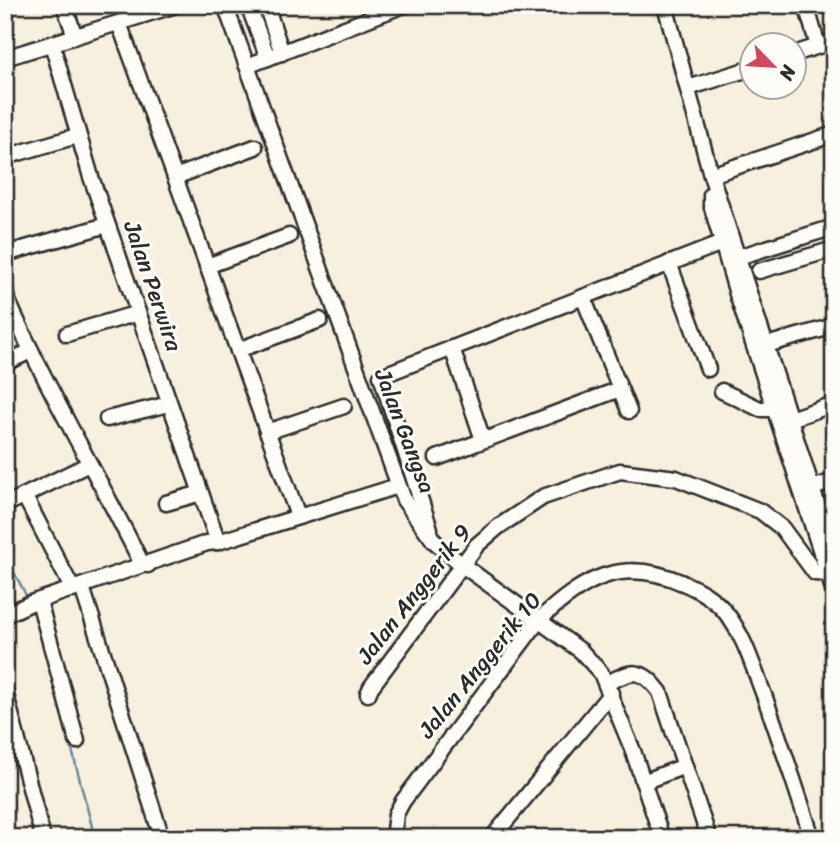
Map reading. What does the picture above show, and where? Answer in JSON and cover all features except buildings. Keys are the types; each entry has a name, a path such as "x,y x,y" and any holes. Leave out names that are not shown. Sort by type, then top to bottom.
{"street":[{"path":"64,5 75,36"},
{"path":"5,58 176,5"},
{"name":"Jalan Gangsa","path":"225,5 404,500 431,538 461,564 581,651 601,673 662,838"},
{"path":"248,5 268,58"},
{"path":"266,5 282,53"},
{"path":"361,5 366,20"},
{"path":"247,66 404,5"},
{"path":"665,5 711,175 834,556"},
{"path":"806,5 818,47"},
{"path":"119,23 298,516"},
{"path":"808,50 834,41"},
{"name":"Jalan Perwira","path":"52,44 77,136 218,542"},
{"path":"688,88 738,72"},
{"path":"711,175 834,134"},
{"path":"5,157 77,136"},
{"path":"175,177 255,147"},
{"path":"711,175 710,204 834,592"},
{"path":"5,254 107,225"},
{"path":"738,257 834,227"},
{"path":"207,266 289,236"},
{"path":"431,538 381,376 722,243"},
{"path":"759,271 834,249"},
{"path":"669,263 708,369"},
{"path":"5,294 89,464 141,562 148,565"},
{"path":"583,297 629,411"},
{"path":"67,334 138,313"},
{"path":"238,350 320,320"},
{"path":"766,345 834,326"},
{"path":"452,348 483,440"},
{"path":"5,363 31,351"},
{"path":"437,458 620,389"},
{"path":"722,391 760,409 774,409"},
{"path":"107,419 170,404"},
{"path":"790,419 834,404"},
{"path":"267,432 344,406"},
{"path":"5,505 89,464"},
{"name":"Jalan Anggerik 9","path":"368,694 477,545 498,527 543,497 620,471 676,478 760,511 782,528 816,573 828,574"},
{"path":"812,488 834,481"},
{"path":"5,615 207,543 218,542 398,486"},
{"path":"166,502 201,493"},
{"path":"25,497 78,588 162,838"},
{"name":"Jalan Anggerik 10","path":"393,838 397,814 403,801 539,620 559,601 595,579 632,570 648,570 662,574 705,593 728,614 744,643 790,766 812,838"},
{"path":"31,604 77,741"},
{"path":"492,838 609,689 631,673 639,673 650,679 660,692 709,838"},
{"path":"5,691 9,724 43,838"},
{"path":"643,782 685,766"}],"waterway":[{"path":"5,555 27,597"},
{"path":"57,693 95,838"}]}
